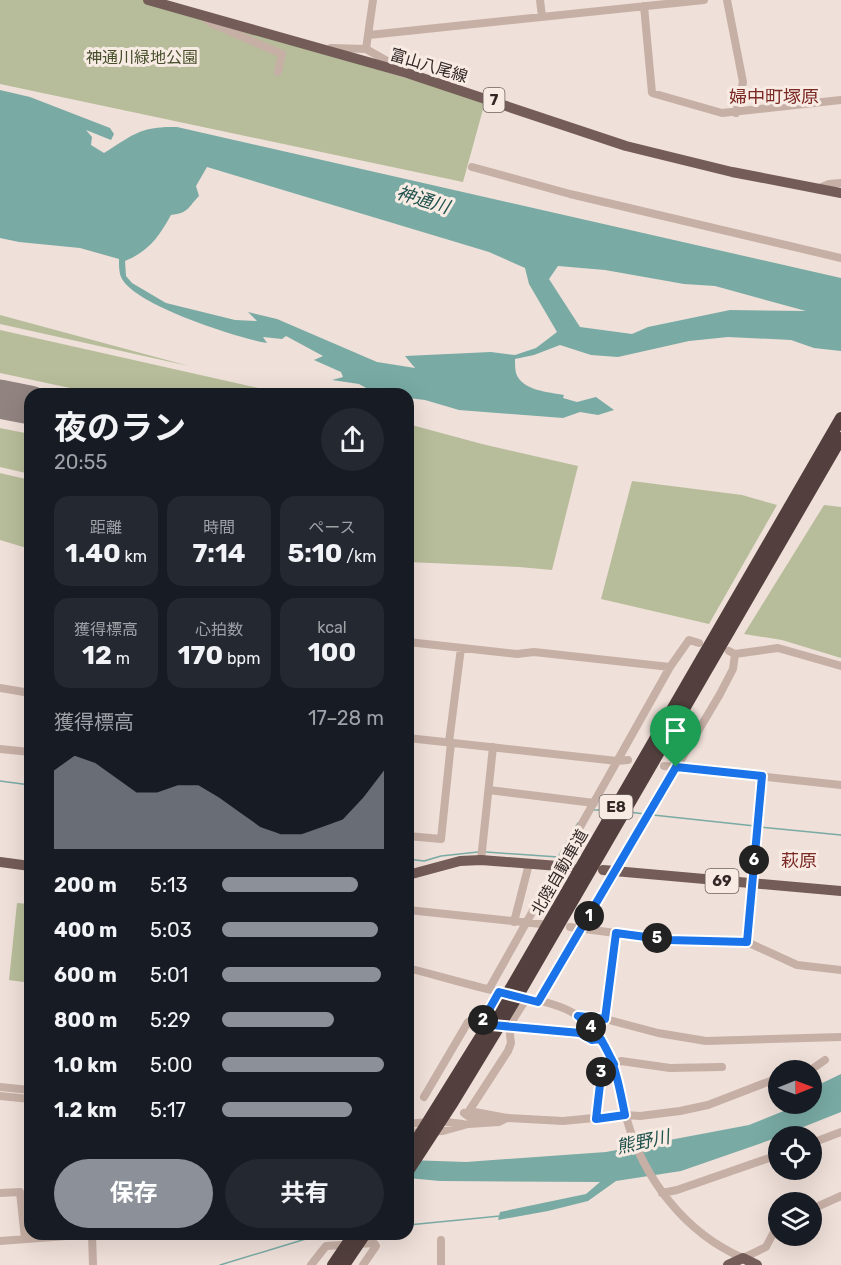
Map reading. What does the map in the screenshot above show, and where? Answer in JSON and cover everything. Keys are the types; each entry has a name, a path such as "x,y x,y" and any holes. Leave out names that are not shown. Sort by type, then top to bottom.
{"highway":[{"name":"北陸自動車道","path":"414,1160 487,1030 519,992 841,418"},
{"name":"北陸自動車道","path":"725,628 841,438"},
{"name":"北陸自動車道","path":"414,1146 448,1100"},
{"path":"344,1265 352,1240"},
{"path":"333,1265 359,1240"}],"main road":[{"name":"富山八尾線","path":"148,0 407,73 626,146 721,169 841,193"},
{"path":"414,874 460,861 481,860 571,867"},
{"path":"0,862 24,865"},
{"name":"69","path":"603,870 841,891"},
{"path":"728,1265 743,1258 757,1265"}],"street":[{"path":"366,50 373,0"},
{"path":"540,0 542,17"},
{"path":"369,35 704,0"},
{"path":"727,0 743,82 736,113"},
{"path":"644,6 652,93 722,113 841,100"},
{"path":"200,14 211,23 282,54 278,72"},
{"path":"321,48 366,50 407,73"},
{"path":"471,167 570,194 841,258"},
{"path":"817,189 829,184 841,183"},
{"path":"489,989 670,667 689,640 699,643"},
{"path":"414,643 517,654 534,652 670,667"},
{"path":"414,837 441,839 461,648"},
{"path":"538,1002 724,686 733,669 732,652 778,648 841,666"},
{"path":"0,688 24,692"},
{"path":"414,739 617,761 628,760"},
{"path":"481,860 493,747"},
{"path":"0,749 24,751"},
{"path":"664,765 841,785"},
{"path":"747,942 762,776"},
{"path":"489,790 594,803"},
{"path":"514,922 530,864"},
{"path":"414,911 541,924"},
{"path":"570,927 668,940 747,942 797,965 841,970"},
{"path":"605,1019 616,933"},
{"path":"414,970 499,992 519,992 538,1002 578,1016 605,1019 658,1033 706,1041 841,1038"},
{"path":"487,1030 499,992"},
{"path":"519,992 509,1026 511,1043 508,1051 470,1110 507,1118 563,1121 640,1116 680,1112 708,1105 768,1082"},
{"path":"578,1016 597,1033 614,1064 626,1116 639,1153 661,1192 700,1231 743,1258 766,1247 768,1243"},
{"path":"424,1097 468,1022 487,1030 509,1026 580,1033 592,1040 601,1039"},
{"path":"596,1119 602,1067 621,1061 670,1068 722,1067"},
{"path":"0,1087 24,1089"},
{"path":"0,1096 24,1098"},
{"path":"464,1113 483,1119 489,1115"},
{"path":"414,1123 437,1121 468,1124 499,1122 507,1118"},
{"path":"414,1133 443,1131 468,1124"},
{"path":"822,1139 841,1132"},
{"path":"661,1192 676,1190 768,1158"},
{"path":"0,1193 20,1192 24,1230"},
{"path":"822,1205 841,1197"},
{"path":"0,1242 24,1239"},
{"path":"93,1240 93,1265"},
{"path":"441,1240 441,1265"},
{"path":"311,1265 326,1246 374,1243 376,1246 363,1265"}],"green space":[{"name":"神通川緑地公園","path":"0,0 148,0 485,102 463,182 0,84"},
{"path":"0,315 189,366 0,324"},
{"path":"0,330 257,388 70,388 0,373"},
{"path":"414,426 578,466 552,570 414,562"},
{"path":"0,428 24,433 24,473 0,467"},
{"path":"0,473 24,479 24,547 0,540"},
{"path":"632,481 742,495 777,505 709,624 601,599"},
{"path":"824,505 841,507 841,658 782,640 744,634"},
{"path":"17,903 24,904 24,982 9,980"}],"water":[{"name":"神通川","path":"0,90 30,97 110,128 114,134 111,140 86,130 92,137 91,145 104,153 145,130 177,127 841,278 841,351 814,348 791,340 728,337 689,341 618,357 591,355 560,345 534,355 515,359 519,379 530,387 564,395 563,398 577,402 596,397 614,410 598,415 580,412 563,418 459,410 414,399 414,388 366,388 359,384 332,380 343,377 341,372 314,360 323,356 286,336 282,339 263,337 267,343 253,340 165,309 130,288 121,277 119,259 80,248 0,238","holes":["207,167 489,252 525,268 529,284 557,332 536,348 515,355 491,352 405,356 415,368 377,362 277,319 248,312 257,321 235,320 166,303 132,283 126,276 125,261 152,243 171,215 185,211 199,196 196,186","558,266 605,270 684,284 715,286 806,311 730,310 648,327 632,334 580,327 549,279"]},
{"path":"841,1074 841,1112 806,1126 768,1126 768,1141 681,1171 616,1181 588,1201 548,1211 498,1220 500,1212 586,1194 600,1182 440,1181 414,1179 414,1160 466,1162 606,1152 749,1125 776,1114 822,1114 822,1083"}],"waterway":[{"path":"0,781 24,784"},
{"path":"593,810 606,810"},
{"path":"629,812 645,814"},
{"path":"653,815 755,826"},
{"path":"486,852 558,857 578,823"},
{"path":"760,827 841,835"},
{"path":"414,860 424,861 441,856 478,852"},
{"path":"414,1224 500,1216"},
{"path":"220,1265 302,1240"}],"runway":[{"path":"0,399 24,404"}],"district":[{"name":"婦中町塚原","path":"774,97"},
{"name":"萩原","path":"799,861"}],"route":[{"path":"676,767 538,1002 499,992 481,1024 580,1033 592,1040 601,1039 614,1064 602,1067 596,1119 625,1115 614,1064 607,1047 597,1033 578,1016 605,1019 616,933 697,942 747,942 762,776 676,767"}],"water label":[{"name":"熊野川","path":"643,1142"}]}
